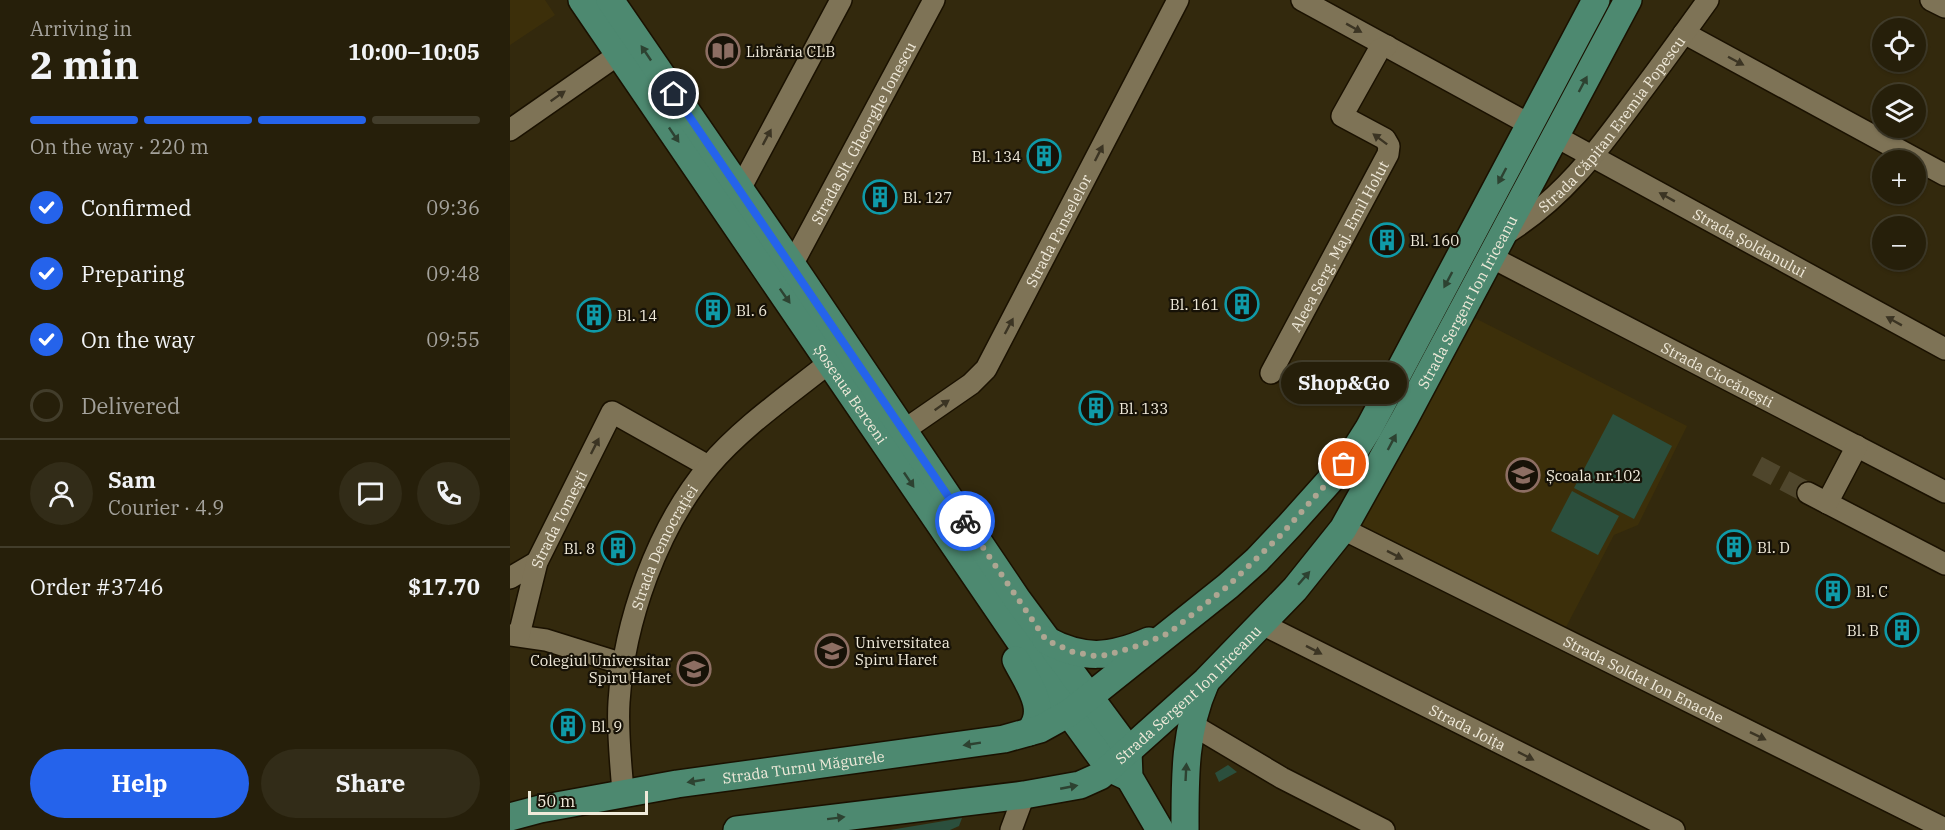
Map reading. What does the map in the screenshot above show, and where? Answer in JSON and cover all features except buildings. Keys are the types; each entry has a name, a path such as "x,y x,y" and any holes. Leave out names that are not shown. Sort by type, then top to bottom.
{"main road":[{"name":"Șoseaua Berceni","path":"582,0 830,362 894,437 1046,640 1084,710"},
{"name":"Șoseaua Berceni","path":"610,0 792,265 988,596 1084,710 1121,758 1160,830"},
{"name":"Strada Sergent Ion Iriceanu","path":"1084,710 1169,633 1257,560 1355,451 1596,0"},
{"name":"Strada Sergent Ion Iriceanu","path":"1121,758 1206,681 1262,624 1314,567 1342,529 1369,484 1628,0"},
{"path":"988,596 994,617 1036,701 1038,717 1035,726 1029,732"},
{"path":"1046,640 1073,652 1095,656 1123,651 1169,633"},
{"path":"1185,830 1185,772 1191,724 1206,681"},
{"name":"Strada Turnu Măgurele","path":"510,817 623,793 958,746 1029,732 1084,710"},
{"path":"737,830 1024,795 1085,784 1096,779 1121,758"}],"street":[{"path":"740,189 841,0"},
{"name":"Strada Slt. Gheorghe Ionescu","path":"792,265 934,0"},
{"name":"Strada Panselelor","path":"894,437 971,384 986,369 1178,0"},
{"path":"1302,0 1529,124"},
{"name":"Strada Căpitan Eremia Popescu","path":"1496,247 1542,208 1594,157 1708,0"},
{"path":"1931,0 1945,7"},
{"path":"1684,33 1945,175"},
{"name":"Aleea Serg. Maj. Emil Holut","path":"1271,373 1389,151 1385,139 1342,116 1379,50 1387,46"},
{"path":"510,130 619,54"},
{"name":"Strada Șoldanului","path":"1555,136 1945,348"},
{"name":"Strada Ciocănești","path":"1496,247 1945,492"},
{"name":"Strada Democrației","path":"623,793 619,718 623,664 635,613 651,566 680,508 708,466 749,427 830,362"},
{"name":"Strada Tomești","path":"623,664 546,640 514,635 537,562 612,412 708,466"},
{"path":"1827,503 1857,446"},
{"path":"1808,493 1945,564"},
{"name":"Strada Soldat Ion Enache","path":"1342,529 1945,829"},
{"path":"510,579 537,562"},
{"name":"Strada Joița","path":"1262,624 1674,830"},
{"path":"1191,724 1282,778 1384,830"},
{"path":"1011,830 1024,795"}],"shaded area":[{"path":"510,0 545,0 555,15 510,45"},
{"name":"Școala nr.102","path":"1465,313 1687,426 1638,525 1614,535 1564,631 1358,526"}],"green space":[{"path":"1608,0 1614,0 1442,322 1438,320"},
{"path":"1613,414 1672,446 1634,519 1574,488"},
{"path":"1572,491 1619,516 1598,555 1551,531"},
{"path":"1228,765 1237,772 1219,782 1215,773"},
{"path":"962,818 959,826 950,830 890,830"}],"tunnel":[{"path":"1757,466 1808,493"}],"way so far":[{"path":"965,521 1046,640 1083,655 1107,655 1141,645 1169,633 1228,586 1281,535 1344,464"}],"place":[{"name":"Librăria CLB","path":"723,51"},
{"name":"Bl. 134","path":"1044,156"},
{"name":"Bl. 127","path":"880,197"},
{"name":"Bl. 160","path":"1387,240"},
{"name":"Bl. 161","path":"1242,304"},
{"name":"Bl. 6","path":"713,310"},
{"name":"Bl. 14","path":"594,315"},
{"name":"Bl. 133","path":"1096,408"},
{"name":"Shop&Go","path":"1344,464"},
{"name":"Școala nr.102","path":"1523,475"},
{"name":"Bl. D","path":"1734,547"},
{"name":"Bl. 8","path":"618,548"},
{"name":"Bl. C","path":"1833,591"},
{"name":"Bl. B","path":"1902,630"},
{"name":"Universitatea Spiru Haret","path":"832,651"},
{"name":"Colegiul Universitar Spiru Haret","path":"694,669"},
{"name":"Bl. 9","path":"568,726"}],"route":[{"path":"674,94 965,521"}]}
